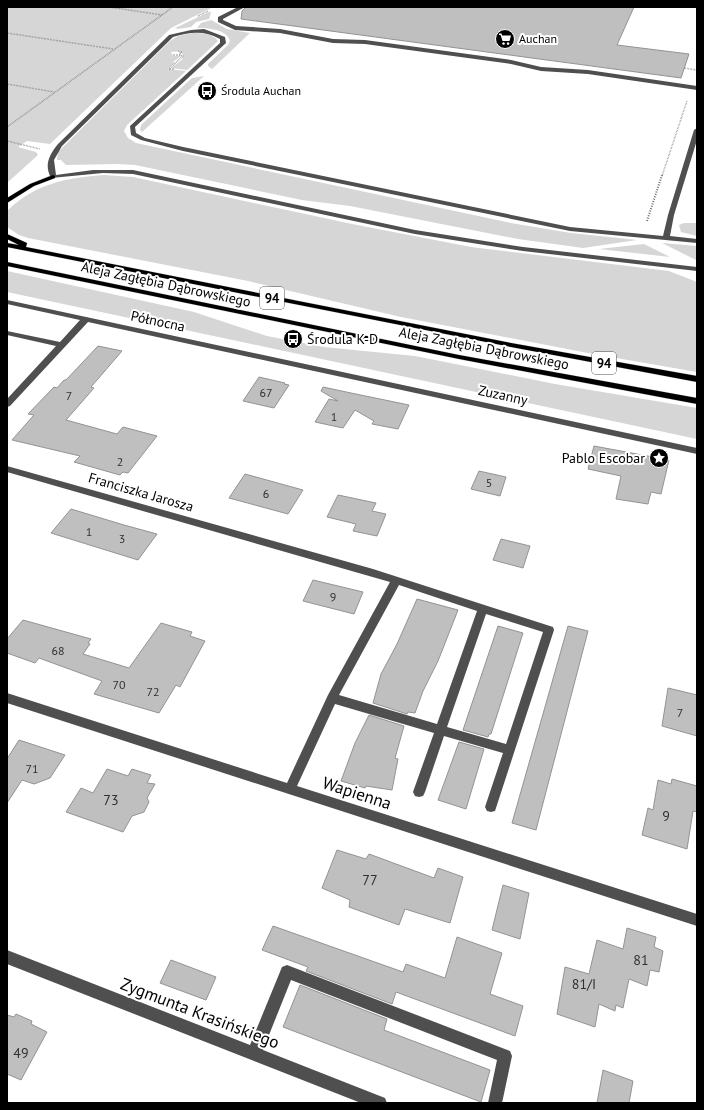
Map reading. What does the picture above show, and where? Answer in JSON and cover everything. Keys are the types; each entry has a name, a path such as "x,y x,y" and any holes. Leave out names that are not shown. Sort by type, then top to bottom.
{"main road":[{"path":"7,201 32,185 53,177"},
{"path":"7,236 33,250"},
{"name":"Aleja Zagłębia Dąbrowskiego","path":"7,245 511,345 697,379"},
{"name":"Aleja Zagłębia Dąbrowskiego","path":"7,264 459,357 697,401"}],"street":[{"path":"242,7 223,15 220,18 220,21 235,28 280,31 333,41 365,42 511,62 541,69 588,72 697,88"},
{"path":"697,241 570,229 500,216 183,149 143,139 133,134 132,127 223,43 223,38 213,32 205,31 183,32 171,36 60,145 50,156 49,163 53,177 82,171 113,170 133,172 415,232 523,249 697,269"},
{"path":"666,238 671,214 697,130"},
{"name":"Północna","path":"7,302 304,366"},
{"path":"7,404 86,319"},
{"path":"7,333 63,345"},
{"name":"Zuzanny","path":"304,366 697,451"},
{"name":"Franciszka Jarosza","path":"7,469 267,542 483,608 549,630 510,750"},
{"path":"290,788 332,698 396,581"},
{"path":"419,792 483,608"},
{"name":"Wapienna","path":"7,698 290,788 547,874 697,920"},
{"path":"332,698 510,750 491,807"},
{"name":"Zygmunta Krasińskiego","path":"7,957 380,1103"},
{"path":"254,1054 287,972 505,1056 495,1103"}],"path":[{"path":"109,7 162,15"},
{"path":"7,126 173,7"},
{"path":"7,33 113,49"},
{"path":"180,55 182,56 170,69 193,71"},
{"path":"684,68 697,70"},
{"path":"7,84 54,92"},
{"path":"7,141 41,149"}],"shaded area":[{"path":"7,7 213,7 171,28 50,144 27,141 18,147 36,152 38,155 7,183"},
{"path":"211,12 209,19 196,22 191,27 175,28"},
{"path":"211,20 227,29 250,33 212,69 208,66 208,64 228,45 230,41 225,34 216,30 197,28 201,23"},
{"path":"193,33 210,35 218,41 187,70 171,68 183,59 182,58 184,56 180,51 171,52 173,56 181,56 173,62 175,63 168,69 186,71 127,125 124,131 128,138 136,143 511,223 571,233 637,240 583,248 518,239 350,206 302,200 135,165 66,165 61,160 57,160 58,152 170,41 178,36"},
{"path":"204,76 142,132 140,130 141,125 192,78"},
{"path":"104,175 133,177 352,224 471,247 669,271 697,282 697,372 593,354 401,317 248,281 28,238 19,235 7,227 7,211 29,194 40,188 64,180"},
{"path":"684,223 697,223 697,236 681,232 679,225"},
{"path":"662,243 697,246 697,260 696,260"},
{"path":"644,244 670,257 599,249"},
{"path":"7,271 194,312 267,336 324,347 415,356 555,384 697,408 697,439 7,292"}],"building":[{"name":"Auchan","path":"246,7 634,7 617,45 689,54 681,78 241,19 242,11"},
{"path":"98,346 122,351 91,387 94,388 66,420 117,434 123,427 157,436 128,473 123,472 120,475 74,462 80,456 12,440 34,415 28,414 54,387 57,388 64,380 66,380"},
{"path":"259,377 289,385 274,408 243,401"},
{"path":"323,387 409,405 398,429 372,424 374,421 355,410 343,428 315,422 329,399 338,401 321,391"},
{"path":"594,446 669,460 661,494 651,492 648,504 616,499 621,476 588,469"},
{"path":"479,471 506,477 500,496 471,489"},
{"path":"245,474 303,490 288,514 229,498"},
{"path":"338,495 376,503 372,511 386,514 377,536 353,531 356,524 327,517"},
{"path":"71,509 157,534 138,560 51,533"},
{"path":"501,539 530,546 523,568 493,560"},
{"path":"313,580 363,592 354,614 303,601"},
{"path":"417,599 458,610 415,713 408,712 407,714 373,703 381,674 397,644"},
{"path":"23,620 91,639 88,643 90,644 83,654 129,668 161,623 192,632 190,636 205,641 180,687 176,685 159,713 94,694 102,681 39,658 35,663 7,653 7,639"},
{"path":"498,626 523,633 491,734 489,734 488,737 463,730"},
{"path":"568,626 588,631 536,830 512,823"},
{"path":"668,688 697,695 697,736 662,726"},
{"path":"369,715 404,726 395,758 398,759 392,790 366,786 365,788 341,781 355,743"},
{"path":"19,740 65,755 50,778 34,784 22,780 7,803 7,759"},
{"path":"459,742 484,749 466,809 438,800"},
{"path":"107,769 128,776 132,769 151,775 147,783 155,784 147,798 149,802 144,812 132,816 123,832 66,812 81,788 93,793"},
{"path":"672,779 697,786 697,812 693,811 687,849 642,835 648,808 653,810 658,780 671,784"},
{"path":"337,850 366,859 369,854 434,878 438,868 463,877 450,923 405,909 399,925 349,907 350,900 322,888"},
{"path":"503,885 529,893 520,939 492,930"},
{"path":"273,926 403,972 406,964 445,978 457,937 502,953 490,994 523,1006 515,1036 396,992 392,1004 306,971 308,967 262,950"},
{"path":"627,928 656,937 654,947 663,951 659,972 650,970 647,986 629,979 623,1008 616,1005 615,1011 599,1004 595,1027 557,1014 565,967 589,974 597,940 623,949"},
{"path":"171,960 216,977 206,1000 160,983"},
{"path":"300,985 387,1019 384,1030 490,1070 481,1102 283,1027"},
{"path":"16,1014 32,1021 31,1024 47,1032 21,1080 7,1074 7,1015 14,1017"},
{"path":"603,1070 633,1081 629,1103 597,1103"}],"place":[{"name":"Auchan","path":"505,39"},
{"name":"Środula Auchan","path":"207,91"},
{"name":"Środula K-D","path":"293,339"},
{"name":"Pablo Escobar","path":"659,458"}]}
